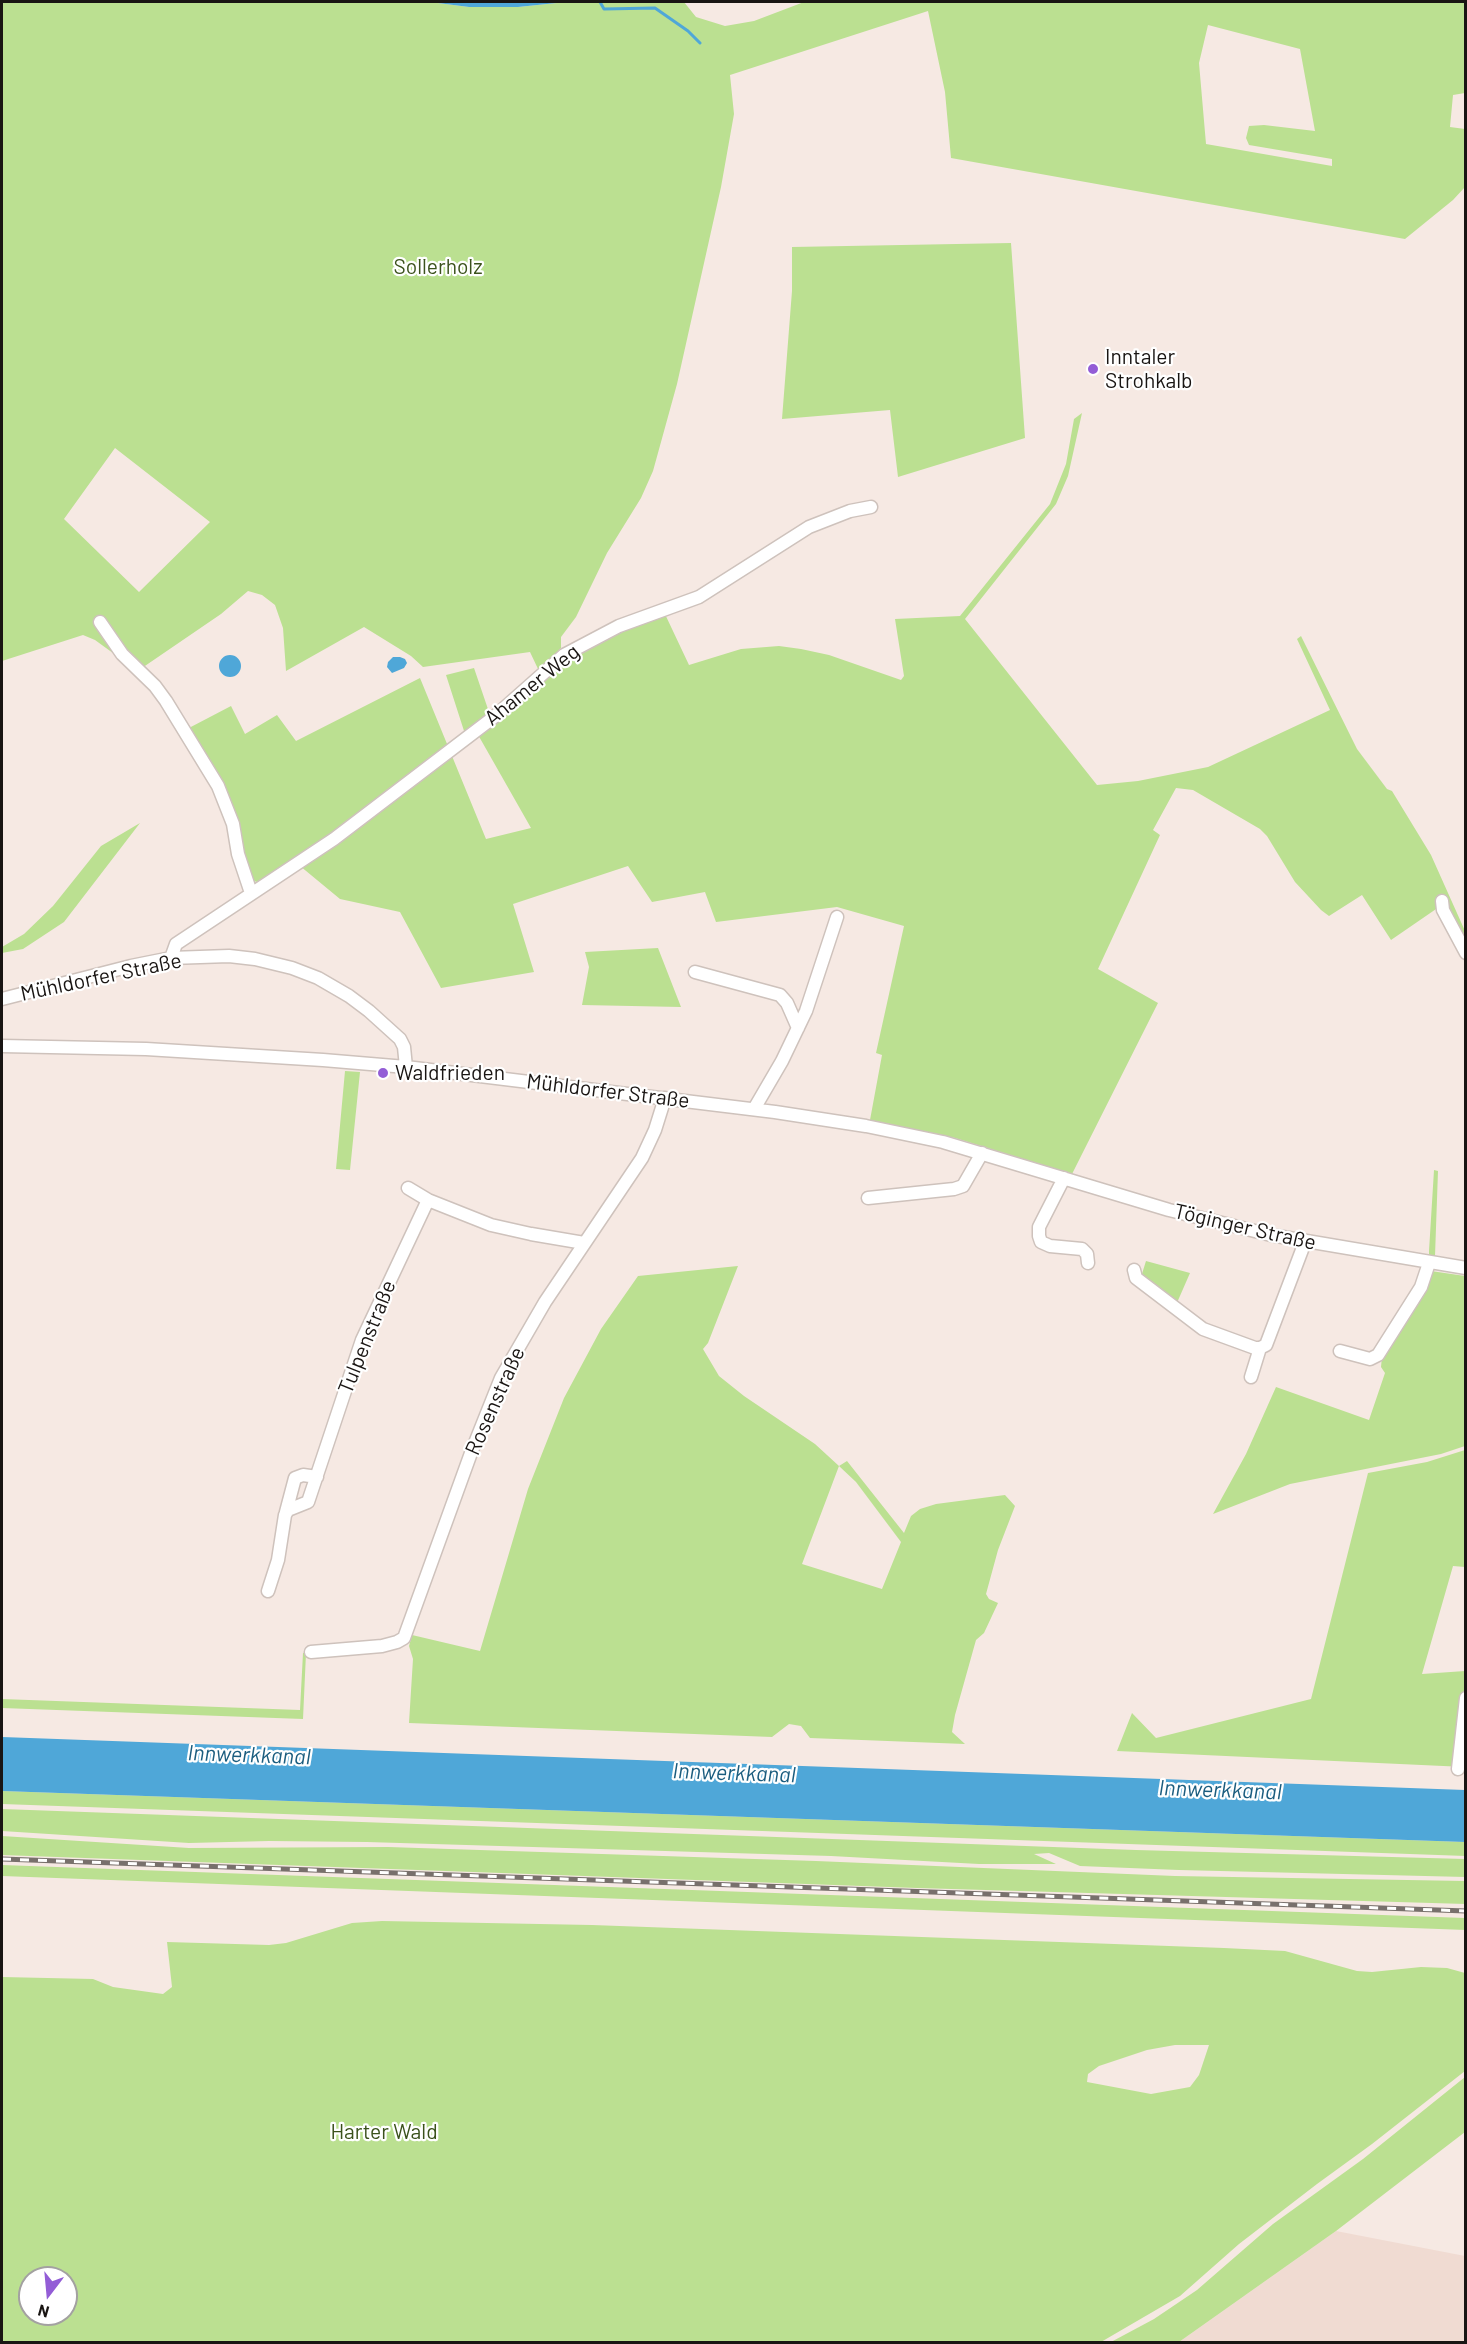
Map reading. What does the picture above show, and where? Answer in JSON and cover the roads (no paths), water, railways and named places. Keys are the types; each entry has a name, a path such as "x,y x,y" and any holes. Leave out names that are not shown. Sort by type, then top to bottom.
{"street":[{"name":"Ahamer Weg","path":"171,958 176,944 334,839 494,717 549,666 576,647 619,627 699,597 809,527 850,511 871,507"},
{"path":"100,622 122,654 155,686 218,786 233,824 241,863 251,893"},
{"path":"1442,901 1443,909 1466,953"},
{"path":"754,1109 798,1028 814,991 837,917"},
{"name":"Mühldorfer Straße","path":"2,999 120,968 171,958 229,956 255,959 292,968 318,978 369,1011 400,1039 404,1047 406,1067"},
{"path":"696,972 780,995 787,1004 798,1028"},
{"name":"Mühldorfer Straße","path":"2,1046 146,1049 406,1067 775,1112"},
{"name":"Rosenstraße","path":"311,1652 382,1646 404,1638 495,1392 534,1321 642,1158 655,1130 665,1098"},
{"name":"Töginger Straße","path":"775,1112 906,1133 982,1153 1169,1210 1305,1242 1466,1268"},
{"path":"868,1198 954,1189 968,1181 982,1153"},
{"path":"1064,1178 1039,1227 1039,1236 1044,1244 1050,1246 1082,1249 1087,1254 1088,1263"},
{"path":"408,1188 428,1200 469,1218 501,1228 584,1243"},
{"name":"Tulpenstraße","path":"286,1512 309,1502 362,1340 428,1200"},
{"path":"1134,1270 1136,1278 1203,1329 1260,1348 1266,1345 1305,1242"},
{"path":"1340,1350 1370,1359 1378,1355 1420,1287 1429,1263"},
{"path":"1251,1377 1260,1348"},
{"path":"268,1591 276,1566 295,1478 303,1475 316,1477"},
{"path":"1458,1769 1466,1698"}],"water":[{"path":"430,2 566,2 518,7 469,7"},
{"path":"226,655 234,655 241,662 241,670 234,677 226,677 219,670 219,662"},
{"path":"393,657 405,659 407,663 404,668 392,673 387,667"},
{"name":"Innwerkkanal","path":"2,1737 1465,1790 1465,1842 2,1791"}],"waterway":[{"path":"600,2 604,9 655,8 688,31 700,43"}],"railway":[{"path":"2,1859 1466,1911"}],"place":[{"name":"Inntaler Strohkalb","path":"1093,369"},
{"name":"Waldfrieden","path":"383,1073"}],"park label":[{"name":"Sollerholz","path":"438,267"},
{"name":"Harter Wald","path":"384,2132"}]}
